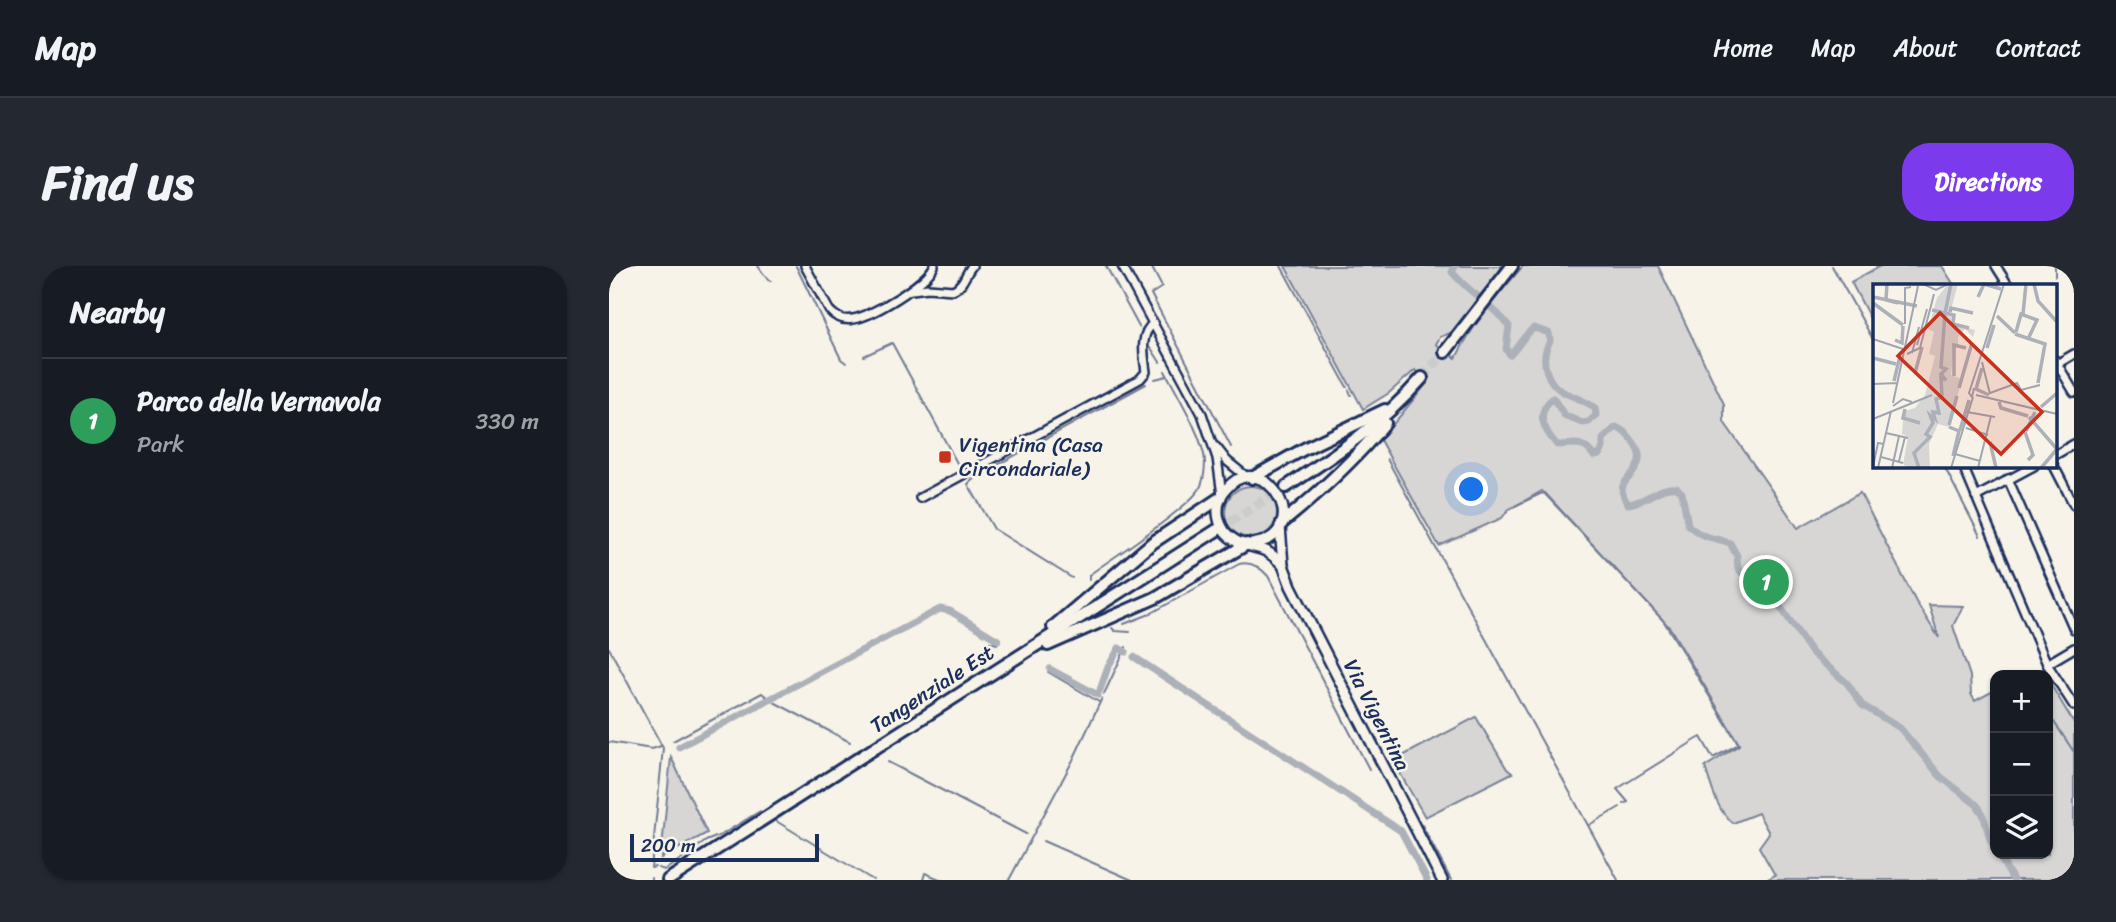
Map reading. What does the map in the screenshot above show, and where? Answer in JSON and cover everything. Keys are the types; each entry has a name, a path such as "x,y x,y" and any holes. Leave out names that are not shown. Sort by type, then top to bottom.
{"highway":[{"path":"1445,352 1509,270"},
{"path":"1281,525 1358,456 1422,378"},
{"path":"1250,478 1403,400"},
{"path":"1286,486 1363,435 1403,400"},
{"path":"983,679 1064,619 1152,543 1221,497"},
{"name":"Tangenziale Est","path":"668,880 1217,530"},
{"path":"983,679 1085,627 1155,598 1249,544"}],"main road":[{"path":"1221,497 1232,483 1250,478"},
{"name":"Via Vigentina","path":"1250,478 1267,482 1279,494 1284,510 1281,525 1283,565 1291,586 1442,880"},
{"name":"Via Vigentina","path":"1221,497 1218,515 1220,524 1233,539 1270,553 1283,565"},
{"path":"1249,544 1270,538 1281,525"}],"street":[{"path":"805,266 829,310 843,320 856,319 912,290 933,269"},
{"path":"912,290 939,288 949,291 958,288 964,270 972,266"},
{"name":"Via Vigentina","path":"1122,266 1202,414 1214,444 1221,497"},
{"path":"1996,266 2007,284"},
{"path":"933,269 933,281 939,288"},
{"path":"920,498 1140,379 1146,372 1146,335 1149,326 1154,323"},
{"path":"1144,352 1147,344 1160,335"},
{"path":"2057,362 2074,354"},
{"path":"2057,364 2074,391"},
{"name":"Via Vigentina","path":"1214,444 1227,461 1250,478"},
{"path":"2057,454 2074,444"},
{"path":"1963,467 2047,664 2074,706"},
{"path":"1976,497 2032,467"},
{"path":"2055,467 2074,505"},
{"path":"2008,479 2074,629"},
{"path":"2047,664 2074,648"}],"shaded area":[{"path":"1285,266 1501,266 1500,274 1458,330 1440,337 1436,344 1456,358 1478,321 1523,266 1658,266 1724,404 1724,422 1798,528 1860,493 1916,602 1939,638 1929,605 1963,606 1953,626 1970,676 1971,694 1975,701 1990,693 1990,859 2053,859 2053,688 2074,723 2074,880 1766,880 1775,875 1759,847 1769,833 1758,813 1733,823 1727,818 1715,798 1705,767 1739,745 1663,620 1542,491 1508,510 1502,518 1439,546 1380,440 1428,382 1415,370 1389,393 1363,409"},
{"path":"1880,266 1942,266 1953,284 1873,284 1873,324 1851,282"},
{"path":"1251,486 1270,493 1277,512 1270,531 1251,538 1232,531 1225,512 1232,493"},
{"path":"1476,717 1512,773 1425,817 1393,761"},
{"path":"671,757 707,833 661,858"}],"waterway":[{"path":"758,266 771,281"},
{"path":"796,266 841,359 846,363"},
{"path":"1106,266 1139,327"},
{"path":"1151,266 1162,287 1151,294 1231,447"},
{"path":"1281,266 1347,387"},
{"path":"1455,266 1452,272 1509,326 1506,349 1510,355 1534,328 1549,333 1545,363 1553,384 1595,408 1596,415 1589,422 1582,423 1564,415 1553,398 1542,416 1548,433 1557,445 1582,445 1594,456 1599,455 1603,448 1603,439 1616,427 1625,433 1639,453 1638,464 1623,486 1622,491 1628,504 1641,501 1664,489 1677,488 1682,493 1688,525 1704,535 1730,543 1737,556 1738,569 1759,589 1775,599 1812,653 1847,683 1862,705 1900,728 1940,776 1977,805 1983,814 1990,839"},
{"path":"1832,266 1873,339"},
{"path":"2055,266 2055,276"},
{"path":"864,356 892,343 957,463"},
{"path":"1151,348 1160,362"},
{"path":"1089,580 1089,575 1149,533 1182,507 1200,488 1205,467 1200,440 1165,371"},
{"path":"1155,379 1167,376"},
{"path":"1072,578 994,529 968,484 977,476 1146,384"},
{"path":"1349,390 1351,395"},
{"path":"1387,459 1618,880"},
{"path":"1945,467 1980,536"},
{"path":"1515,506 1545,493 1670,628 1739,744 1713,758 1701,737 1617,789 1628,802 1624,804"},
{"path":"1124,624 1150,614 1239,564 1247,563 1258,567 1268,576 1369,769"},
{"path":"679,747 940,609 950,611 998,640"},
{"path":"1112,628 1115,631 1130,632"},
{"path":"990,642 997,644"},
{"path":"1104,694 1126,647"},
{"path":"609,648 663,748 651,868 655,867"},
{"path":"1100,690 1108,667 1119,648 1126,652"},
{"path":"1134,657 1401,831 1427,880"},
{"path":"1050,669 1098,695"},
{"path":"1048,672 1099,702"},
{"path":"673,741 762,693 768,698"},
{"path":"1009,880 1073,760 1102,698"},
{"path":"774,702 850,742"},
{"path":"2054,722 2074,752"},
{"path":"609,742 652,749 661,746"},
{"path":"888,762 1026,834"},
{"path":"1589,825 1620,807"},
{"path":"658,868 665,870 706,841 760,811"},
{"path":"776,821 873,880"},
{"path":"1422,825 1451,880"},
{"path":"1043,841 1132,880"},
{"path":"2001,859 2013,880"},
{"path":"923,880 925,873 942,880"}],"tunnel":[{"path":"1422,378 1445,352"},
{"path":"1217,530 1283,488"}],"place":[{"name":"Vigentina (Casa Circondariale)","path":"945,457"},
{"name":"Parco della Vernavola","path":"1766,582"}]}
